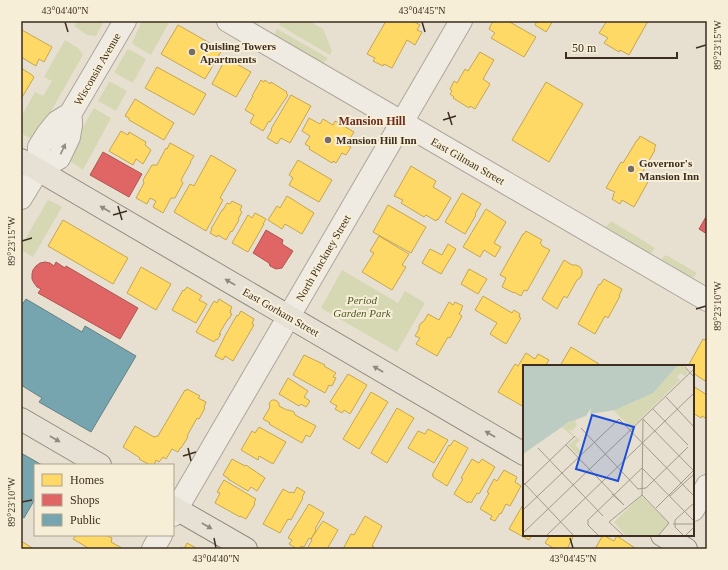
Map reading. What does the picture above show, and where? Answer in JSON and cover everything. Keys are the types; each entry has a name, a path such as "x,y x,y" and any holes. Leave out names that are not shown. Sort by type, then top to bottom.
{"main road":[{"name":"East Gorham Street","path":"29,165 523,453"},
{"path":"21,419 98,464"},
{"path":"174,510 246,549"}],"street":[{"name":"Wisconsin Avenue","path":"21,198 29,165 39,147 57,122 70,116 125,21"},
{"name":"East Gilman Street","path":"228,21 707,300"},
{"name":"North Pinckney Street","path":"174,510 289,317 461,21"},
{"path":"694,508 707,486"},
{"path":"153,549 160,536"}],"green space":[{"path":"77,21 100,21 103,23 96,36 87,35 74,26"},
{"path":"142,21 170,21 151,55 132,43"},
{"path":"282,21 309,21 323,29 332,51 330,55 279,25"},
{"path":"277,29 328,58 323,63 274,35"},
{"path":"65,40 78,48 83,55 38,134 31,139 21,133 21,117 35,92 43,96 52,81 44,77"},
{"path":"127,50 130,50 146,59 133,83 115,73"},
{"path":"109,82 127,91 116,111 98,101"},
{"path":"94,108 111,118 83,170 67,159 74,142"},
{"path":"48,200 62,207 33,257 21,250 21,246"},
{"path":"611,221 655,248 649,253 606,227"},
{"path":"666,255 697,273 694,277 689,276 661,259"},
{"name":"Period Garden Park","path":"342,270 398,303 405,291 425,303 397,352 321,308"}],"building: Homes":[{"path":"386,21 413,21 420,25 417,30 422,32 415,45 407,40 392,68 384,64 383,66 373,61 375,58 367,54"},
{"path":"493,21 508,21 536,37 524,57 491,38 495,33 489,29"},
{"path":"537,21 553,21 546,32 535,25"},
{"path":"607,21 648,21 629,55 620,50 619,52 604,43 608,38 599,33"},
{"name":"Quisling Towers Apartments","path":"178,25 222,50 205,79 161,54"},
{"path":"22,30 52,47 44,62 39,59 36,66 21,57"},
{"path":"480,52 494,60 483,79 490,84 475,109 470,106 469,108 453,98 454,97 450,94 452,91 450,89 454,81 457,83 465,69 468,71"},
{"path":"226,58 251,72 236,97 212,84"},
{"path":"157,67 206,94 194,115 145,88"},
{"path":"21,68 34,77 21,99"},
{"path":"261,80 264,82 265,80 270,84 271,82 287,92 286,93 288,95 263,131 250,123 254,115 245,110"},
{"path":"546,82 583,104 549,162 512,140"},
{"path":"291,95 311,106 290,143 281,138 277,144 267,138"},
{"path":"135,99 174,123 164,140 129,120 129,118 125,116"},
{"name":"Mansion Hill Inn","path":"309,118 320,124 323,119 333,125 335,121 354,132 346,145 351,147 346,155 342,153 336,163 333,161 332,163 309,149 310,147 305,144 310,136 302,131"},
{"path":"121,131 128,135 129,132 146,142 145,145 151,150 143,164 136,159 133,165 109,151"},
{"name":"Governor's Mansion Inn","path":"640,136 656,145 655,150 641,175 649,180 634,207 622,200 620,204 612,199 615,192 606,188 621,162 623,163"},
{"path":"170,143 194,156 181,180 183,183 175,198 171,198 163,213 153,207 156,201 150,198 147,204 136,198 144,183 143,180 152,165 157,165"},
{"path":"211,155 236,170 220,198 223,200 206,231 174,212 190,184 194,186"},
{"path":"298,160 332,180 319,202 289,185 293,178 289,175"},
{"path":"411,166 436,181 433,187 451,198 436,221 426,215 424,217 401,203 403,200 394,196"},
{"path":"462,193 481,204 465,234 445,222"},
{"path":"287,196 314,213 302,234 285,224 282,229 268,220 277,206 280,208"},
{"path":"232,201 242,206 240,210 242,212 238,219 239,220 226,240 218,235 217,237 210,233 222,210 227,203 230,204"},
{"path":"388,205 426,227 411,253 373,232"},
{"path":"486,209 506,222 494,243 501,247 495,257 484,250 480,257 463,247"},
{"path":"255,213 266,219 248,252 232,243 248,215 252,218"},
{"path":"63,220 128,258 113,284 48,246"},
{"path":"526,231 542,240 540,243 542,246 550,250 527,291 524,290 521,296 502,287 506,278 500,275"},
{"path":"379,236 409,254 402,265 406,267 392,290 362,272 374,253 370,251"},
{"path":"448,244 456,249 441,274 422,263 430,249 442,255"},
{"path":"564,260 572,265 580,267 582,274 567,298 564,296 557,309 542,299"},
{"path":"141,267 171,284 156,310 127,293"},
{"path":"469,269 487,279 478,294 461,284"},
{"path":"604,279 622,289 620,296 608,318 605,316 595,334 578,324 599,284 600,285"},
{"path":"187,287 202,296 199,300 207,304 196,323 172,310 183,290 184,291"},
{"path":"483,296 512,313 514,310 520,314 519,317 521,318 506,344 490,334 497,323 475,310"},
{"path":"219,299 232,307 230,313 232,314 219,334 221,334 214,342 196,332 214,301 217,303"},
{"path":"449,302 453,305 455,302 463,306 459,314 462,316 450,338 448,337 437,356 416,344 420,338 415,336 419,326 428,314 439,320"},
{"path":"241,311 254,319 252,324 254,325 233,361 225,356 223,360 215,356 226,334"},
{"path":"707,337 707,378 705,381 694,374 694,365 689,365 703,339 705,340"},
{"path":"571,347 599,364 598,365 561,365"},
{"path":"526,353 535,359 538,354 549,360 546,365 523,365 523,406 498,392 515,364 518,366"},
{"path":"304,355 325,365 324,366 336,373 333,377 336,378 332,386 329,385 325,393 293,375"},
{"path":"348,374 367,385 350,414 344,410 342,413 335,409 337,406 330,402"},
{"path":"288,378 308,391 304,397 310,401 306,407 301,404 299,406 279,394"},
{"path":"694,387 707,395 707,419 702,416 701,418 694,414"},
{"path":"187,389 200,396 198,398 206,402 205,408 199,419 197,418 187,436 188,437 178,452 172,449 166,459 163,457 159,462 156,460 154,464 148,464 123,447 135,426 154,437 158,436 185,390 186,391"},
{"path":"371,392 388,402 359,449 343,439"},
{"path":"272,400 277,401 279,406 294,412 295,415 316,426 310,437 306,435 302,443 263,419"},
{"path":"397,408 414,418 387,463 371,453"},
{"path":"259,427 286,442 273,464 259,456 258,460 241,450 252,431 255,433"},
{"path":"428,429 448,440 434,463 408,448 418,431 425,434"},
{"path":"454,440 468,448 447,486 432,475 449,445 450,446"},
{"path":"232,459 245,466 246,465 265,478 257,491 251,487 248,491 223,475"},
{"path":"472,459 479,463 482,459 495,467 479,494 477,493 471,503 469,501 468,503 454,494"},
{"path":"504,470 517,477 515,482 521,486 510,506 506,504 501,514 500,513 495,521 490,519 492,516 480,509 489,493 487,492 494,479 497,481"},
{"path":"224,480 256,499 255,504 246,519 215,503 220,493 217,492"},
{"path":"297,487 305,492 302,497 303,498 291,520 288,519 280,533 263,524 283,489 290,493 294,493"},
{"path":"309,504 324,513 311,539 309,538 304,547 301,546 297,549 289,544 292,540 288,538"},
{"path":"523,505 523,536 531,536 529,540 509,529"},
{"path":"365,516 382,526 372,546 374,547 373,549 343,549 351,534 354,535"},
{"path":"323,521 338,530 327,549 307,549 312,540 311,539"},
{"path":"75,536 108,536 112,538 111,542 122,549 90,549 73,539"},
{"path":"549,536 574,536 567,549 555,549 545,543"},
{"path":"602,536 614,541 617,536 635,548 634,549 595,549"},
{"path":"21,541 34,549 21,549"},
{"path":"187,543 198,549 184,549"}],"building: Shops":[{"path":"103,152 142,174 129,197 90,175"},
{"path":"707,215 707,234 699,229"},
{"path":"266,230 283,240 282,244 293,251 282,268 276,269 270,266 269,263 253,253"},
{"path":"45,262 54,266 56,262 65,268 66,266 138,308 120,339 38,293 41,289 34,283 32,274 36,266"}],"building: Public":[{"path":"26,299 82,332 85,326 136,356 91,432 39,402 42,398 21,385 21,306"},
{"path":"21,453 40,464 34,464 34,501 24,518 21,516"}],"place":[{"name":"Quisling Towers Apartments","path":"192,52"},
{"name":"Mansion Hill Inn","path":"328,140"},
{"name":"Governor's Mansion Inn","path":"631,169"}],"district":[{"name":"Mansion Hill","path":"372,121"}]}
